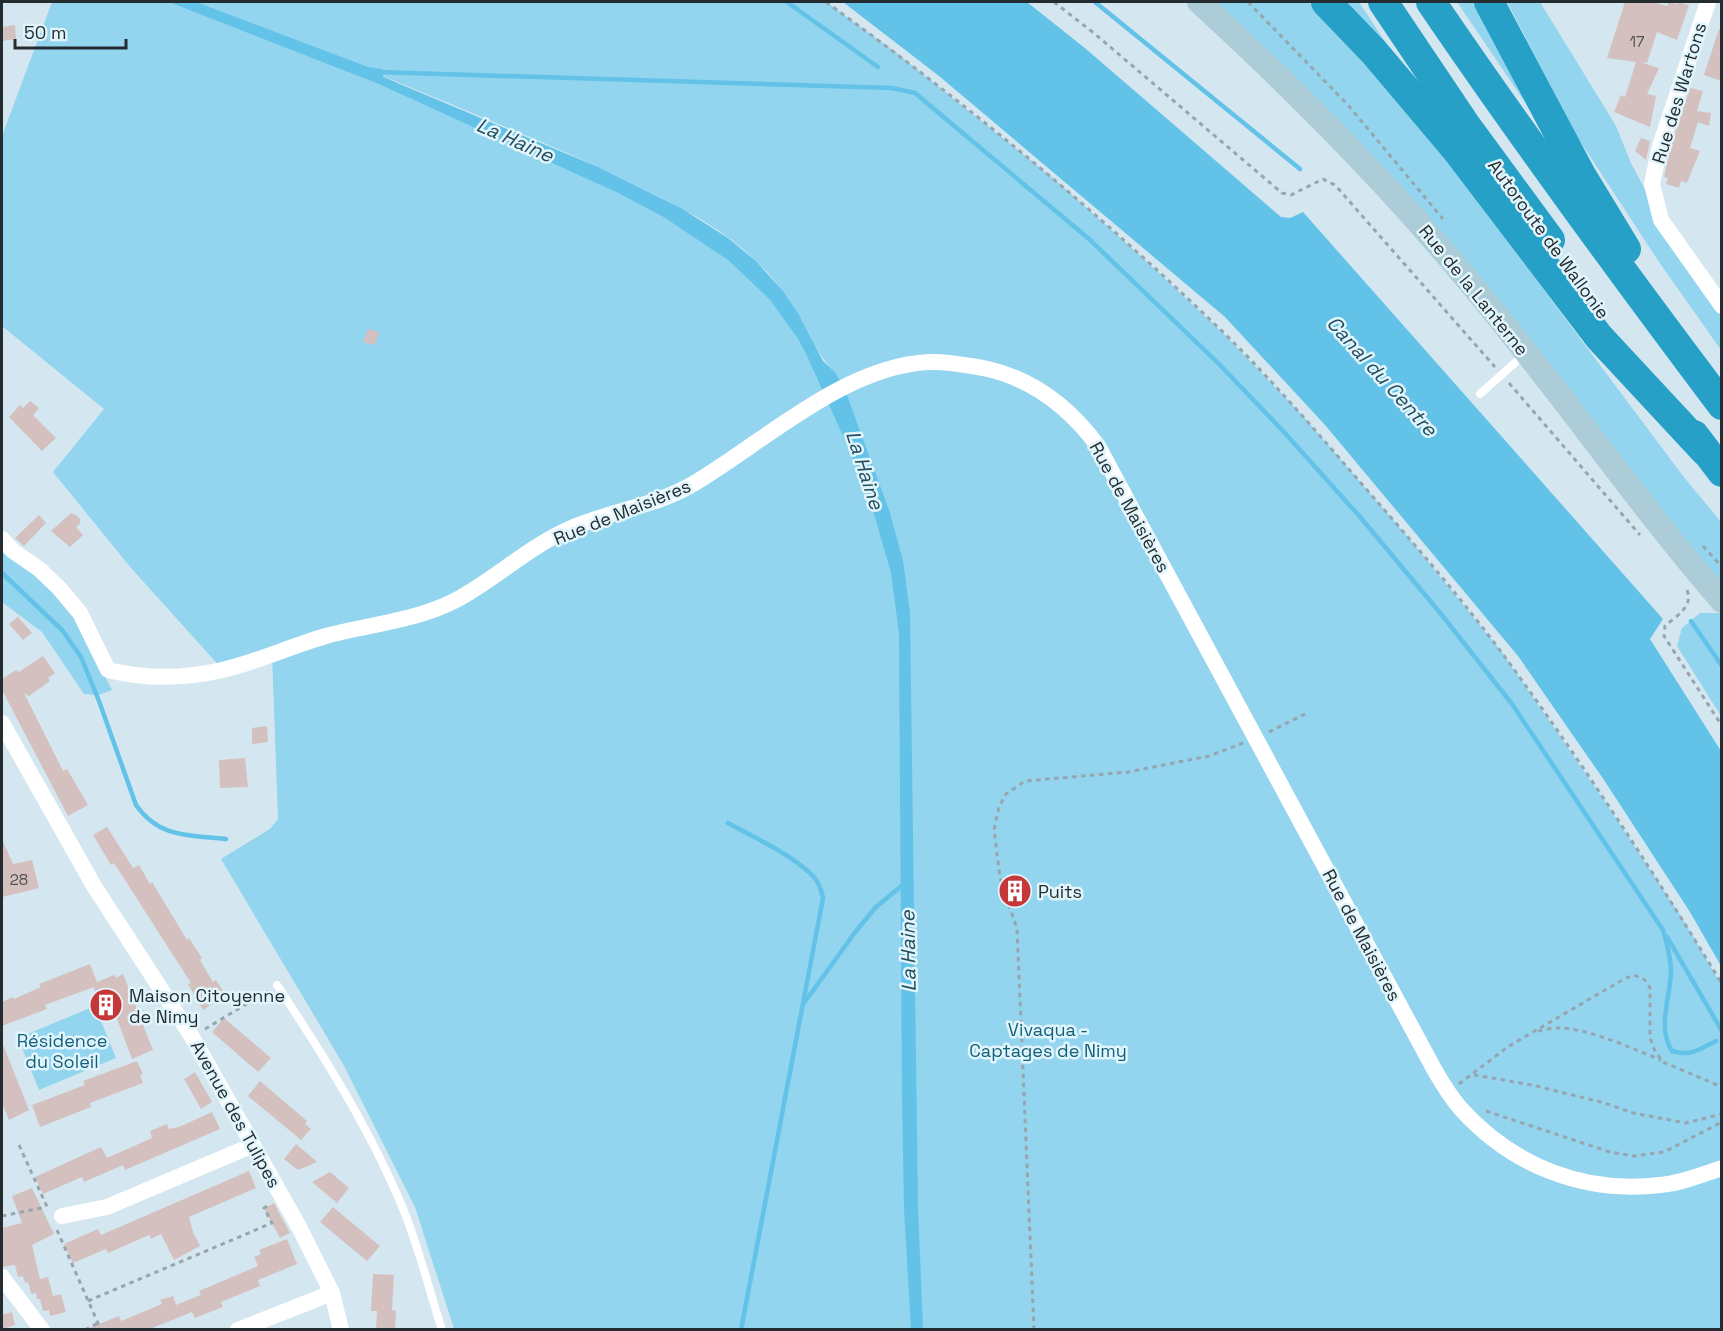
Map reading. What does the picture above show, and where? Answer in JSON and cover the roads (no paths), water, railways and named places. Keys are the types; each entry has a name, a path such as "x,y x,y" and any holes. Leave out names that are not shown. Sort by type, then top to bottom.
{"highway":[{"path":"1326,2 1374,52 1456,149 1599,337 1713,461"},
{"name":"Autoroute de Wallonie","path":"1383,2 1467,127 1713,461"},
{"path":"1431,2 1585,223 1722,403"},
{"path":"1489,2 1581,175 1722,403"}],"main road":[{"name":"Rue de la Lanterne","path":"1199,2 1268,65 1377,175 1467,278 1618,474 1722,601"}],"street":[{"name":"Rue des Wartons","path":"1708,2 1660,146 1652,184 1661,220 1722,306"},
{"name":"Rue de Maisières","path":"2,539 13,551 39,569 80,613 108,670 128,675 155,677 199,675 224,670 328,636 427,613 458,599 523,556 568,530 631,510 692,485 819,402 866,376 895,367 928,362 992,370 1010,376 1045,393 1067,410 1098,446 1434,1069 1452,1097 1500,1145 1534,1166 1553,1173 1598,1184 1627,1186 1660,1185 1722,1168"},
{"name":"Avenue des Tulipes","path":"2,723 94,886 192,1037 283,1198 332,1293 341,1329"},
{"path":"57,1217 107,1208 253,1145"},
{"path":"2,1277 42,1329"},
{"path":"238,1329 332,1293"}],"lane":[{"path":"1480,394 1526,353"},
{"path":"277,985 312,1038 355,1111 388,1178 406,1217 442,1329"}],"water":[{"name":"La Haine","path":"169,2 196,2 368,67 382,69 383,77 598,167 681,208 728,238 756,261 783,291 798,313 823,361 834,371 844,387 890,513 903,561 910,612 918,1208 923,1329 911,1329 904,1208 899,633 891,573 875,517 852,456 798,339 770,300 728,260 665,218 616,192 379,84"},
{"name":"Canal du Centre","path":"843,2 1027,2 1086,49 1281,217 1290,218 1303,212 1663,619 1650,639 1721,751 1721,966 1690,912 1604,780 1518,656 1325,425 1225,317 939,76"}],"waterway":[{"path":"787,2 878,67"},
{"path":"1095,2 1300,169"},
{"path":"377,72 892,88 915,93 1089,239 1219,364 1361,518 1512,704 1663,930 1670,956 1671,972 1665,1033 1672,1051 1690,1053 1716,1041"},
{"path":"2,573 62,630 81,657 136,805 145,816 155,824 176,833 226,839"},
{"path":"1691,621 1722,666"},
{"path":"728,823 804,868 817,881 823,898 741,1330"},
{"path":"804,1003 876,907 904,884"},
{"path":"1667,937 1722,1031"}],"place":[{"name":"Puits","path":"1015,891"},
{"name":"Maison Citoyenne de Nimy","path":"106,1005"}],"park label":[{"name":"Vivaqua - Captages de Nimy","path":"1048,1039"},
{"name":"Résidence du Soleil","path":"62,1050"}]}
